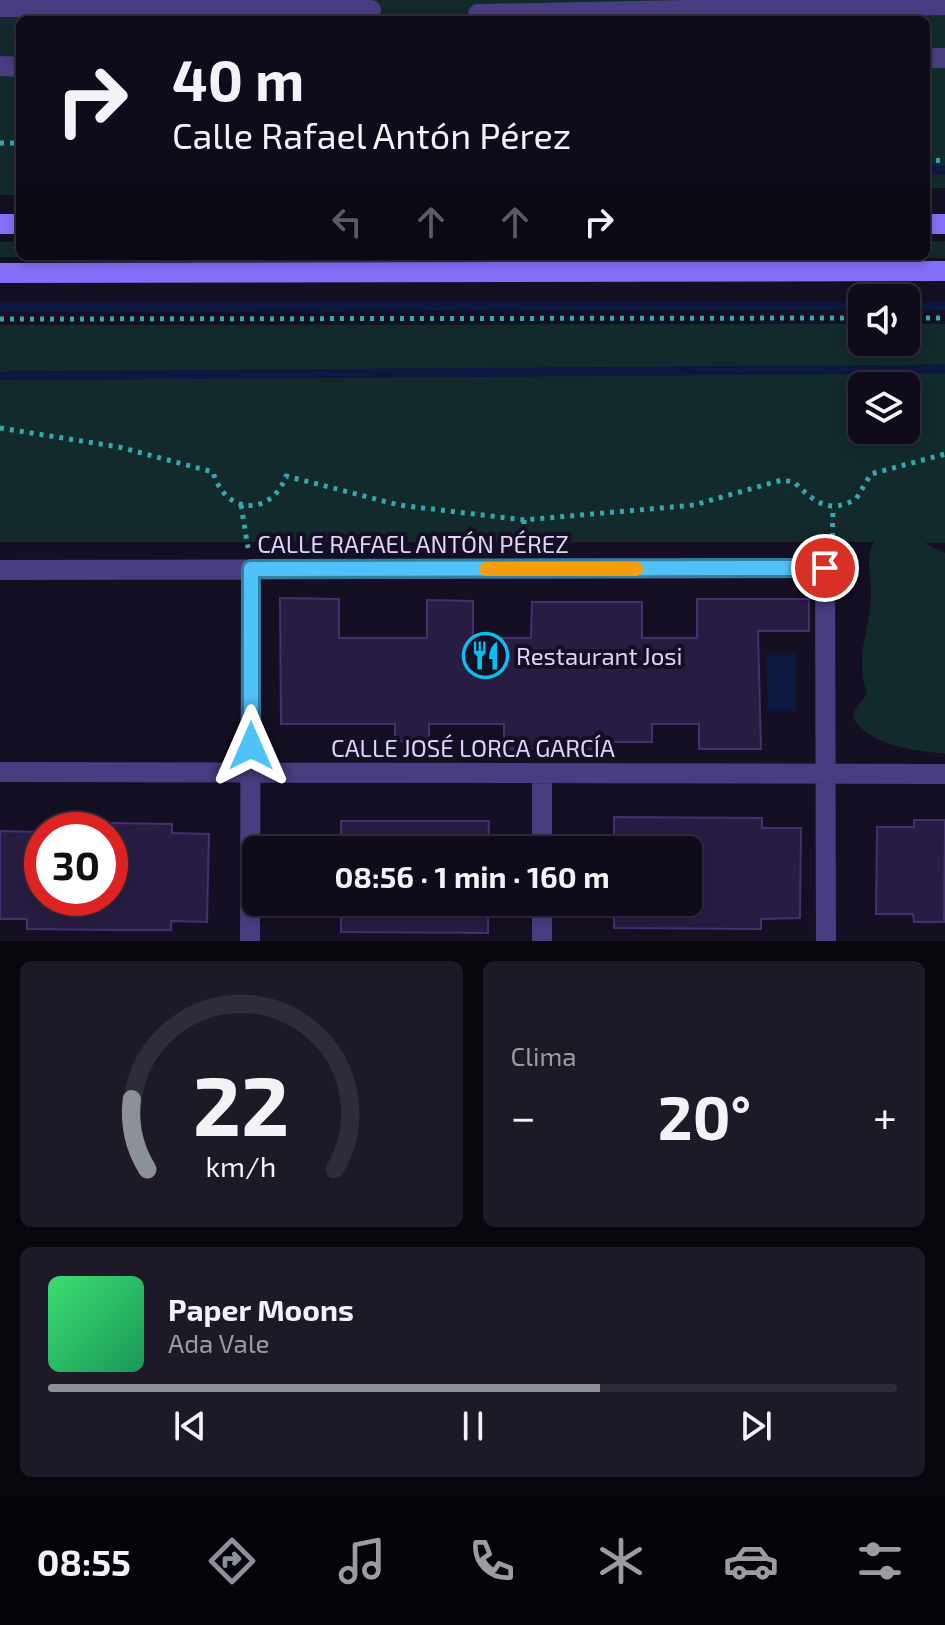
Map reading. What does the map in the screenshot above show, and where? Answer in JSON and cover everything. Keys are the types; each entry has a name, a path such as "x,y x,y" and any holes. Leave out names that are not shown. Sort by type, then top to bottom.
{"main road":[{"path":"0,273 945,271"}],"street":[{"path":"474,11 945,5"},
{"path":"0,7 373,10"},
{"path":"825,568 826,941"},
{"name":"CALLE RAFAEL ANTÓN PÉREZ","path":"0,570 825,568"},
{"path":"250,941 251,569"},
{"name":"CALLE JOSÉ LORCA GARCÍA","path":"0,772 945,774"},
{"path":"542,773 542,836"},
{"path":"542,916 542,941"}],"path":[{"path":"0,319 848,318"},
{"path":"920,318 945,318"},
{"path":"0,428 119,447 213,472 222,493 241,505 265,503 275,496 286,476 399,505 524,520 694,505 782,480 794,482 810,500 833,508 856,499 871,474 945,454"},
{"path":"241,505 251,569"},
{"path":"825,568 833,542 833,508"}],"green space":[{"path":"0,0 945,0 945,188 930,188 930,16 16,16 16,195 0,195"},
{"path":"930,241 945,241 945,258 930,258"},
{"path":"0,242 16,242 16,257 0,257"},
{"path":"848,324 848,356 920,356 920,324 945,324 945,543 925,543 945,553 945,754 882,741 861,728 853,718 867,694 862,655 870,610 869,556 874,542 0,542 0,325"}],"water":[{"path":"767,653 796,653 796,711 767,711"}],"building":[{"path":"280,598 339,599 339,638 427,638 427,600 473,601 473,638 531,638 532,602 642,602 642,638 697,638 697,599 809,599 809,631 758,631 761,749 699,749 699,724 652,724 652,742 613,742 613,749 504,749 504,724 429,724 429,742 395,741 395,724 281,724"},
{"path":"614,817 762,818 762,828 801,828 800,918 761,919 761,929 614,928 614,916 702,916 702,836 614,836"},
{"path":"914,820 945,820 944,922 914,922 913,914 876,914 877,827 914,827"},
{"path":"341,821 489,821 488,836 341,836"},
{"path":"128,823 172,824 172,833 209,834 207,922 171,921 171,930 27,929 27,919 0,919 0,831 24,832 24,916 128,916"},
{"path":"341,916 488,916 488,933 341,932"}],"waterway":[{"path":"930,170 945,170"},
{"path":"0,307 848,306"},
{"path":"920,306 945,306"},
{"path":"0,376 945,369"}],"slow traffic":[{"path":"486,569 636,569"}],"place":[{"name":"Restaurant Josi","path":"485,655"}],"route":[{"path":"251,746 251,569 825,568"}]}
